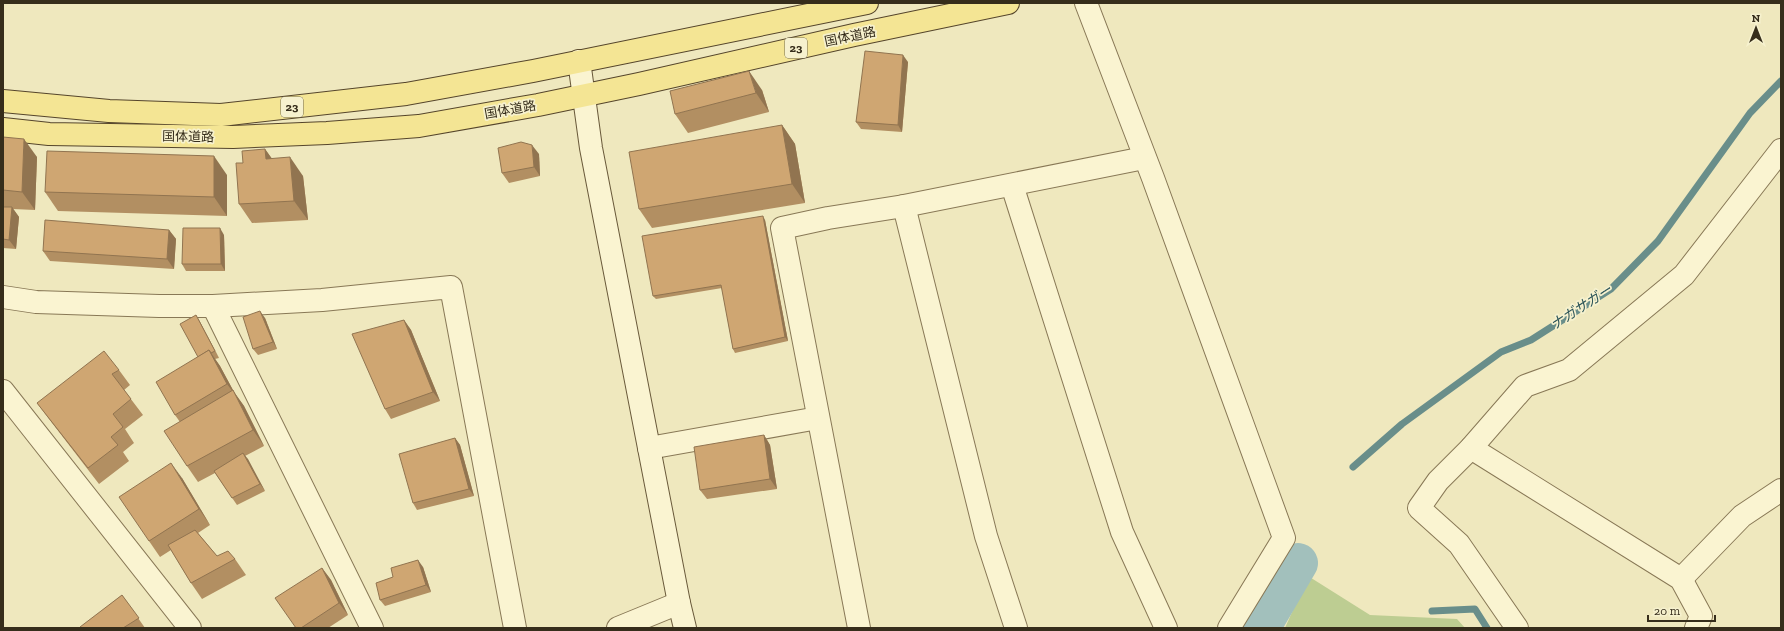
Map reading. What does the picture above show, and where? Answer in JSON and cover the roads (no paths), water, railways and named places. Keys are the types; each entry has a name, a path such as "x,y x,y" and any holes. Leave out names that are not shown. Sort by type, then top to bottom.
{"main road":[{"name":"国体道路","path":"3,101 109,111 221,115 406,94 533,71 867,3"},
{"name":"国体道路","path":"3,129 49,134 233,137 328,133 419,126 639,84 854,35 1008,3"}],"street":[{"path":"1086,3 1144,158 1153,178 1284,538 1229,628"},
{"path":"579,61 591,148 685,628"},
{"path":"1518,628 1459,544 1420,508 1438,481 1471,448 1525,386 1569,370 1684,276 1781,150"},
{"path":"859,628 782,228 828,218 904,206 1144,158"},
{"path":"1012,185 1122,532 1166,628"},
{"path":"904,206 986,536 1016,628"},
{"path":"3,297 36,302 159,306 213,306 322,300 451,287 515,628"},
{"path":"213,306 372,628"},
{"path":"3,391 190,628"},
{"path":"649,448 818,418"},
{"path":"1471,448 1680,579 1701,616 1696,628"},
{"path":"1680,579 1742,516 1781,490"},
{"path":"618,628 679,603"}],"waterway":[{"name":"ナガサガー","path":"1353,467 1402,424 1501,352 1531,340 1611,289 1658,241 1750,113 1781,81"},
{"name":"ナガサガー","path":"1260,628 1298,563"},
{"path":"1432,611 1475,609 1487,628"}]}
